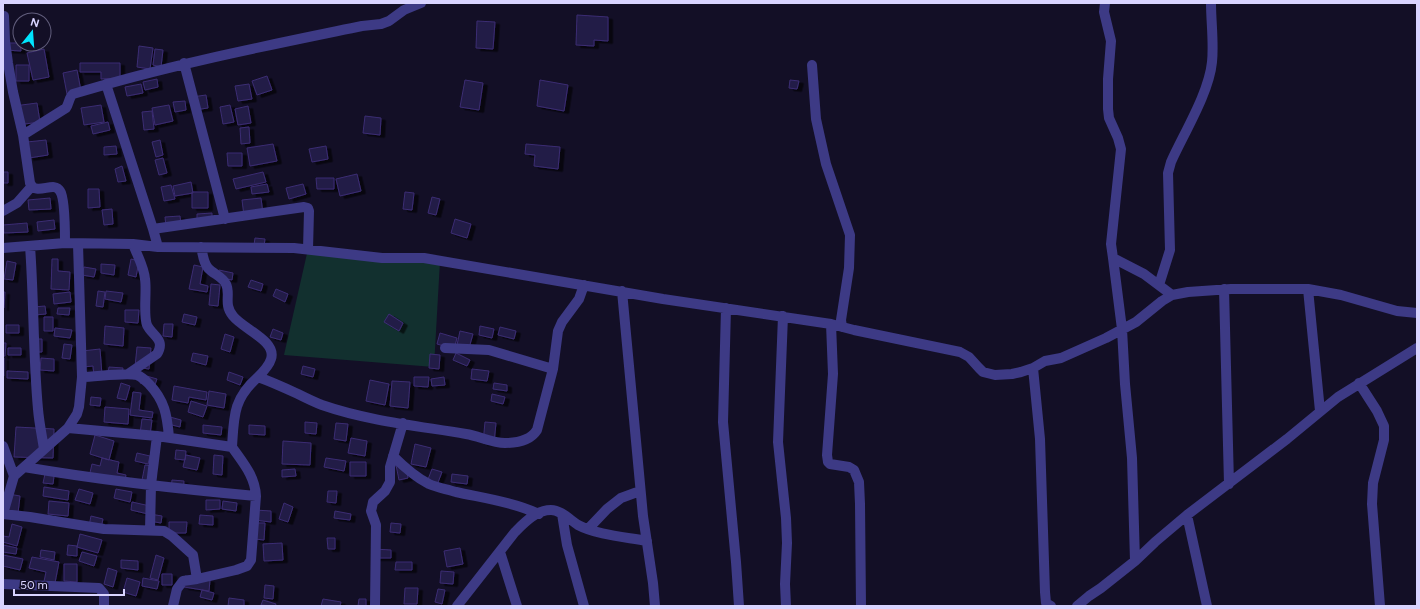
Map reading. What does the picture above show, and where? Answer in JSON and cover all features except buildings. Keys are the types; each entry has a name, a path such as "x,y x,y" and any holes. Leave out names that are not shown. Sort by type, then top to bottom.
{"street":[{"path":"23,135 66,108 72,95 106,84 184,63 362,26 381,24 389,21 404,10 421,3"},
{"path":"1105,3 1104,12 1111,42 1108,79 1108,109 1109,118 1121,149 1112,244 1122,329 1125,384 1132,458 1135,561"},
{"path":"1159,285 1170,250 1168,173 1171,162 1205,91 1212,62 1211,3"},
{"path":"4,16 8,63 32,186 35,189 58,188 61,191 65,243"},
{"path":"184,63 225,219"},
{"path":"812,66 816,119 826,164 850,236 849,268 841,320 842,327"},
{"path":"106,84 158,247"},
{"path":"3,210 18,203 32,186"},
{"path":"153,229 276,210 306,207 309,211 308,249"},
{"path":"3,248 65,243 133,244 158,247 294,248 382,258 424,258 831,324 960,352 969,357 983,372 995,375 1012,374 1033,368 1045,361 1060,358 1101,340 1136,322 1162,301 1172,295 1188,292 1224,289 1308,289 1341,295 1396,311 1417,313"},
{"path":"78,244 82,377 79,407 77,414 68,428 14,476 3,514 104,529 160,530 169,533 193,555 197,579"},
{"path":"128,374 157,354 160,350 160,343 157,336 147,324 144,272 133,244"},
{"path":"30,246 33,286 34,364 38,411 44,449"},
{"path":"173,606 177,590 183,581 236,570 247,566 251,560 256,486 232,447 233,418 239,400 250,384 267,367 271,360 272,352 268,344 233,316 226,300 227,286 225,281 207,267 201,247"},
{"path":"1113,258 1136,269 1172,295"},
{"path":"258,377 320,405 355,414 472,435 494,442 515,442 528,439 534,436 538,430 553,369 558,331 562,322 579,299 584,285"},
{"path":"1224,289 1229,484"},
{"path":"1308,289 1320,410"},
{"path":"622,291 640,491 655,606"},
{"path":"726,308 722,422 739,606"},
{"path":"783,316 778,442 786,518 786,606"},
{"path":"831,324 833,374 827,455 828,462 830,464 849,467 854,470 859,482 862,606"},
{"path":"445,348 488,350 553,369"},
{"path":"1077,606 1135,561 1154,542 1186,515 1287,439 1320,410 1338,397 1417,348"},
{"path":"1033,368 1040,438 1045,592 1046,602 1051,606"},
{"path":"82,377 128,374 137,375 145,380 160,397 164,405 170,437"},
{"path":"1359,384 1377,411 1384,426 1384,440 1373,483 1372,504 1380,606"},
{"path":"375,606 376,525 372,507 373,502 385,491 390,482 389,471 403,423"},
{"path":"68,428 170,437 232,447"},
{"path":"150,530 151,486 158,436"},
{"path":"3,446 14,476"},
{"path":"393,456 405,469 428,483 443,489 528,509 539,514"},
{"path":"24,467 88,478 151,486 256,496"},
{"path":"588,529 620,498 640,491"},
{"path":"457,606 515,532 526,521 539,514 551,510 562,514 578,525 588,529 647,541"},
{"path":"562,514 566,545 584,606"},
{"path":"1186,515 1207,606"},
{"path":"500,552 517,606"},
{"path":"3,584 99,588 104,594 104,606"}],"green space":[{"path":"308,249 440,261 434,367 284,355"}]}
